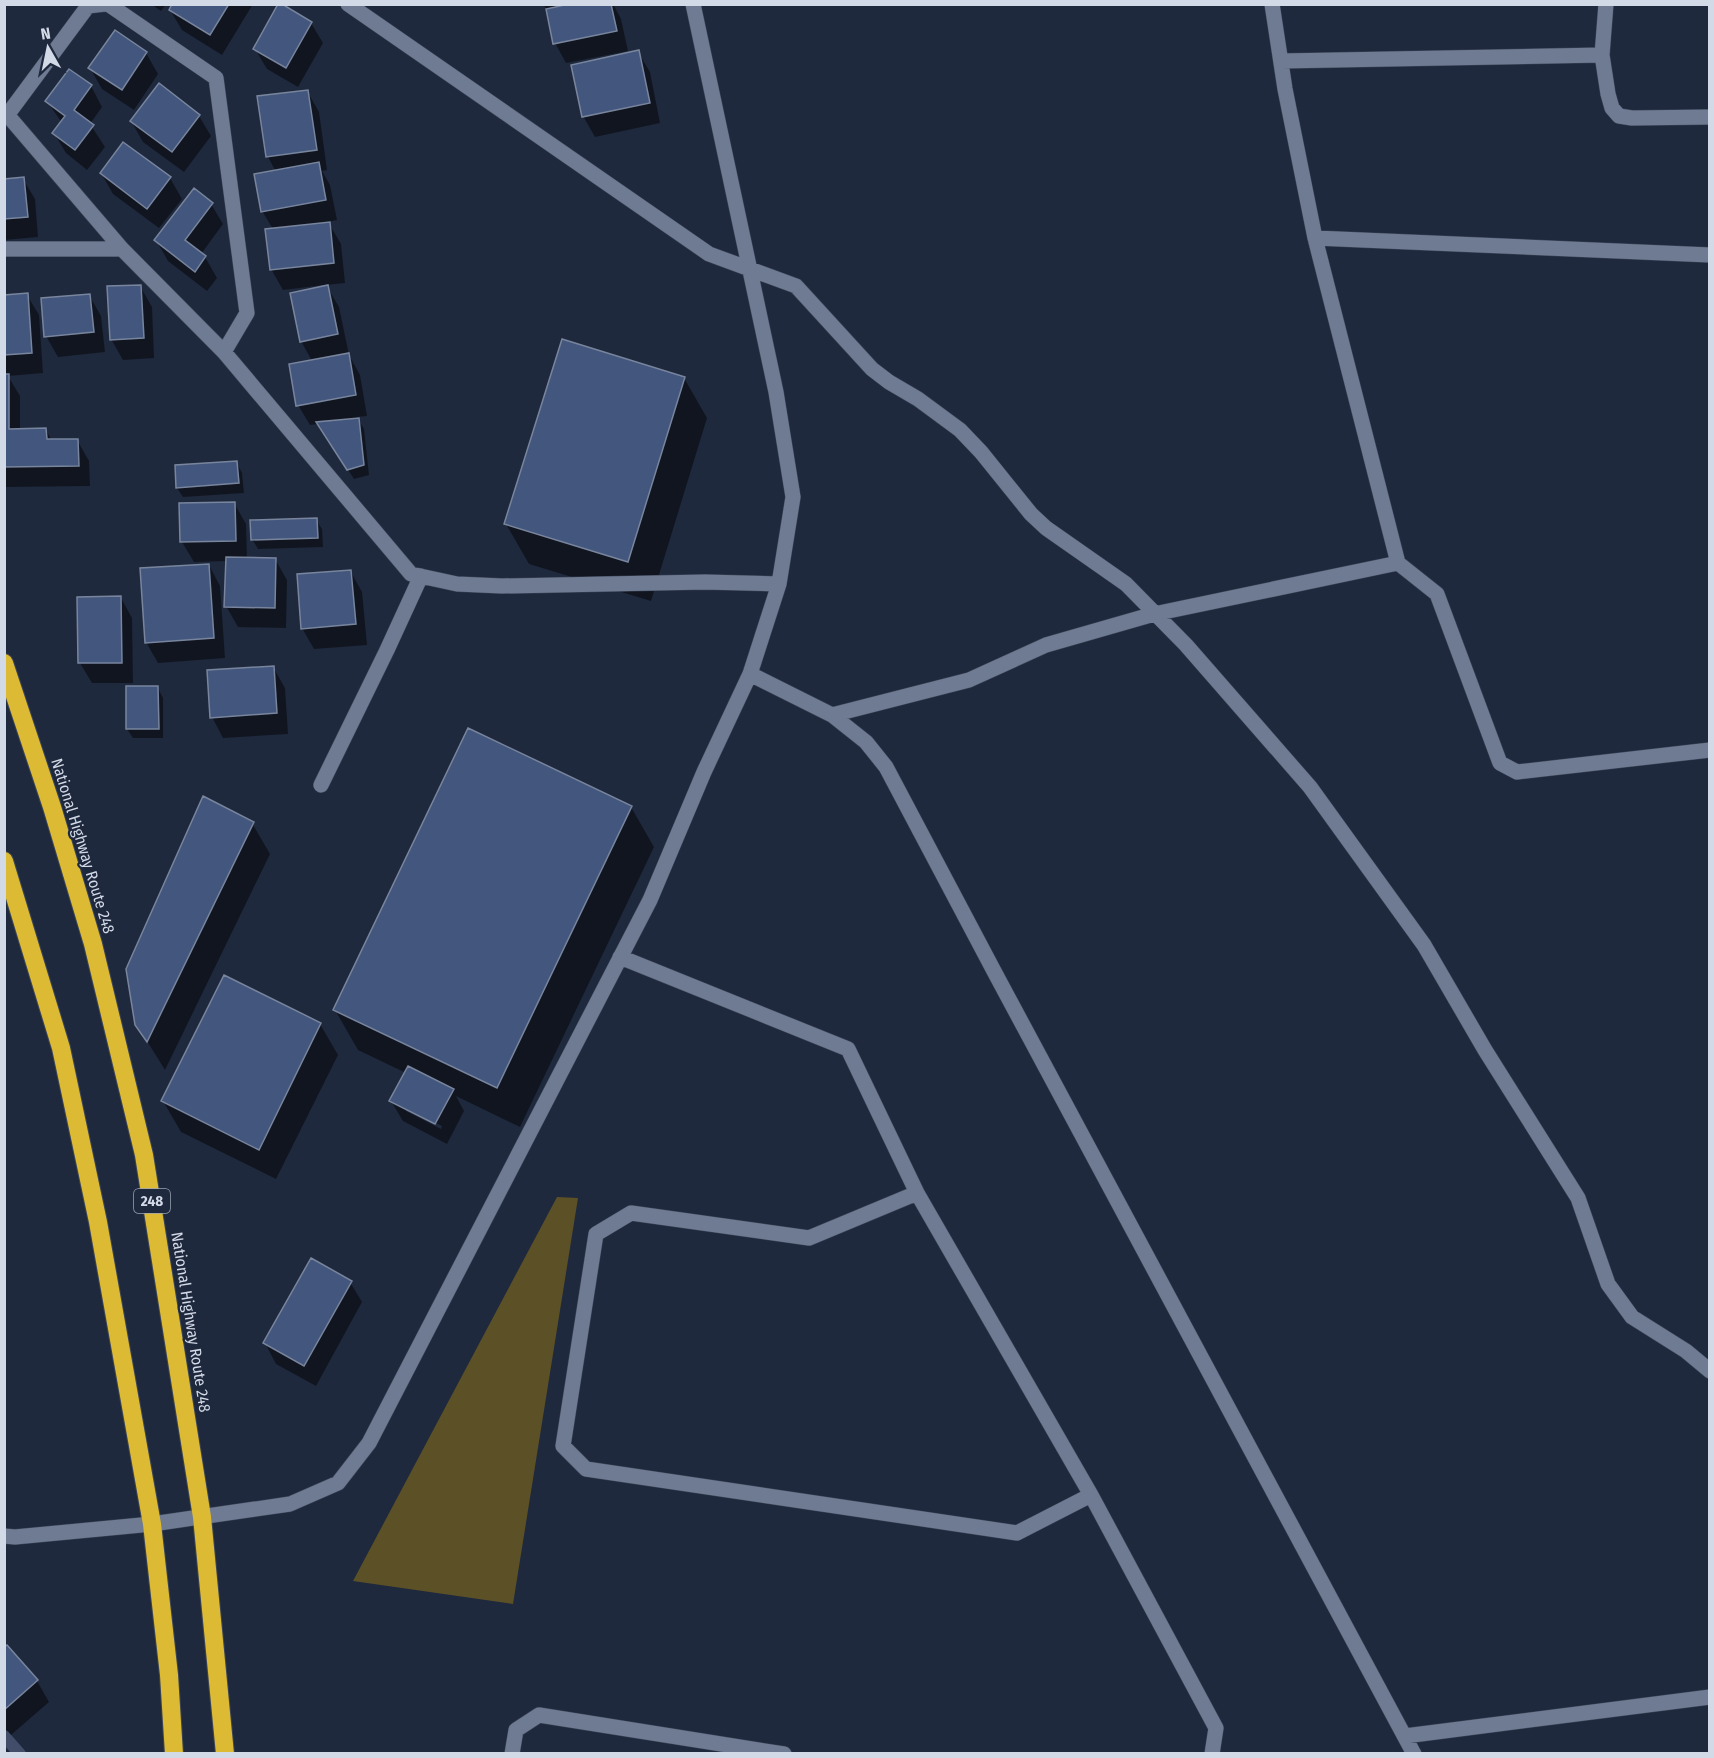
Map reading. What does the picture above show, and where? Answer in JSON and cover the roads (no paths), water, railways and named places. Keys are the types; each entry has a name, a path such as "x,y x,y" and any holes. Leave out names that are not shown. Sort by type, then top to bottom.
{"highway":[{"name":"National Highway Route 248","path":"4,663 52,807 93,944 144,1155 202,1517 225,1754"},
{"path":"4,861 61,1048 84,1148 152,1524 169,1675 174,1754"}],"street":[{"path":"224,352 247,313 216,78 107,4 88,6 6,112 122,249 224,352 416,575 457,584 502,586 705,582 779,584"},
{"path":"348,4 709,254 795,286 872,369 960,430 981,452 1031,514 1046,528 1126,584 1186,645 1310,787 1424,945 1485,1050 1578,1198 1608,1284 1632,1317 1686,1351 1710,1371"},
{"path":"4,1536 15,1538 152,1524 290,1504 338,1483 369,1443 650,900 704,772 750,674 779,584 793,497 776,392 693,4"},
{"path":"1272,4 1315,238 1398,563 1437,594 1500,763 1517,772 1710,750"},
{"path":"1606,4 1602,55 1608,94 1612,108 1619,116 1632,118 1710,117"},
{"path":"1281,61 1602,55"},
{"path":"1315,238 1710,255"},
{"path":"4,249 122,249"},
{"path":"832,715 969,680 1046,645 1154,614 1398,563"},
{"path":"321,785 387,650 416,575"},
{"path":"750,674 832,715 866,742 886,767 1000,984 1414,1754"},
{"path":"620,957 848,1049 917,1193 1091,1495 1216,1728 1212,1754"},
{"path":"917,1193 809,1238 631,1213 596,1234 563,1446 586,1469 1017,1533 1091,1495"},
{"path":"1405,1736 1710,1697"},
{"path":"512,1754 516,1730 539,1715 784,1754"}],"waterway":[{"path":"4,1736 20,1754"}]}
